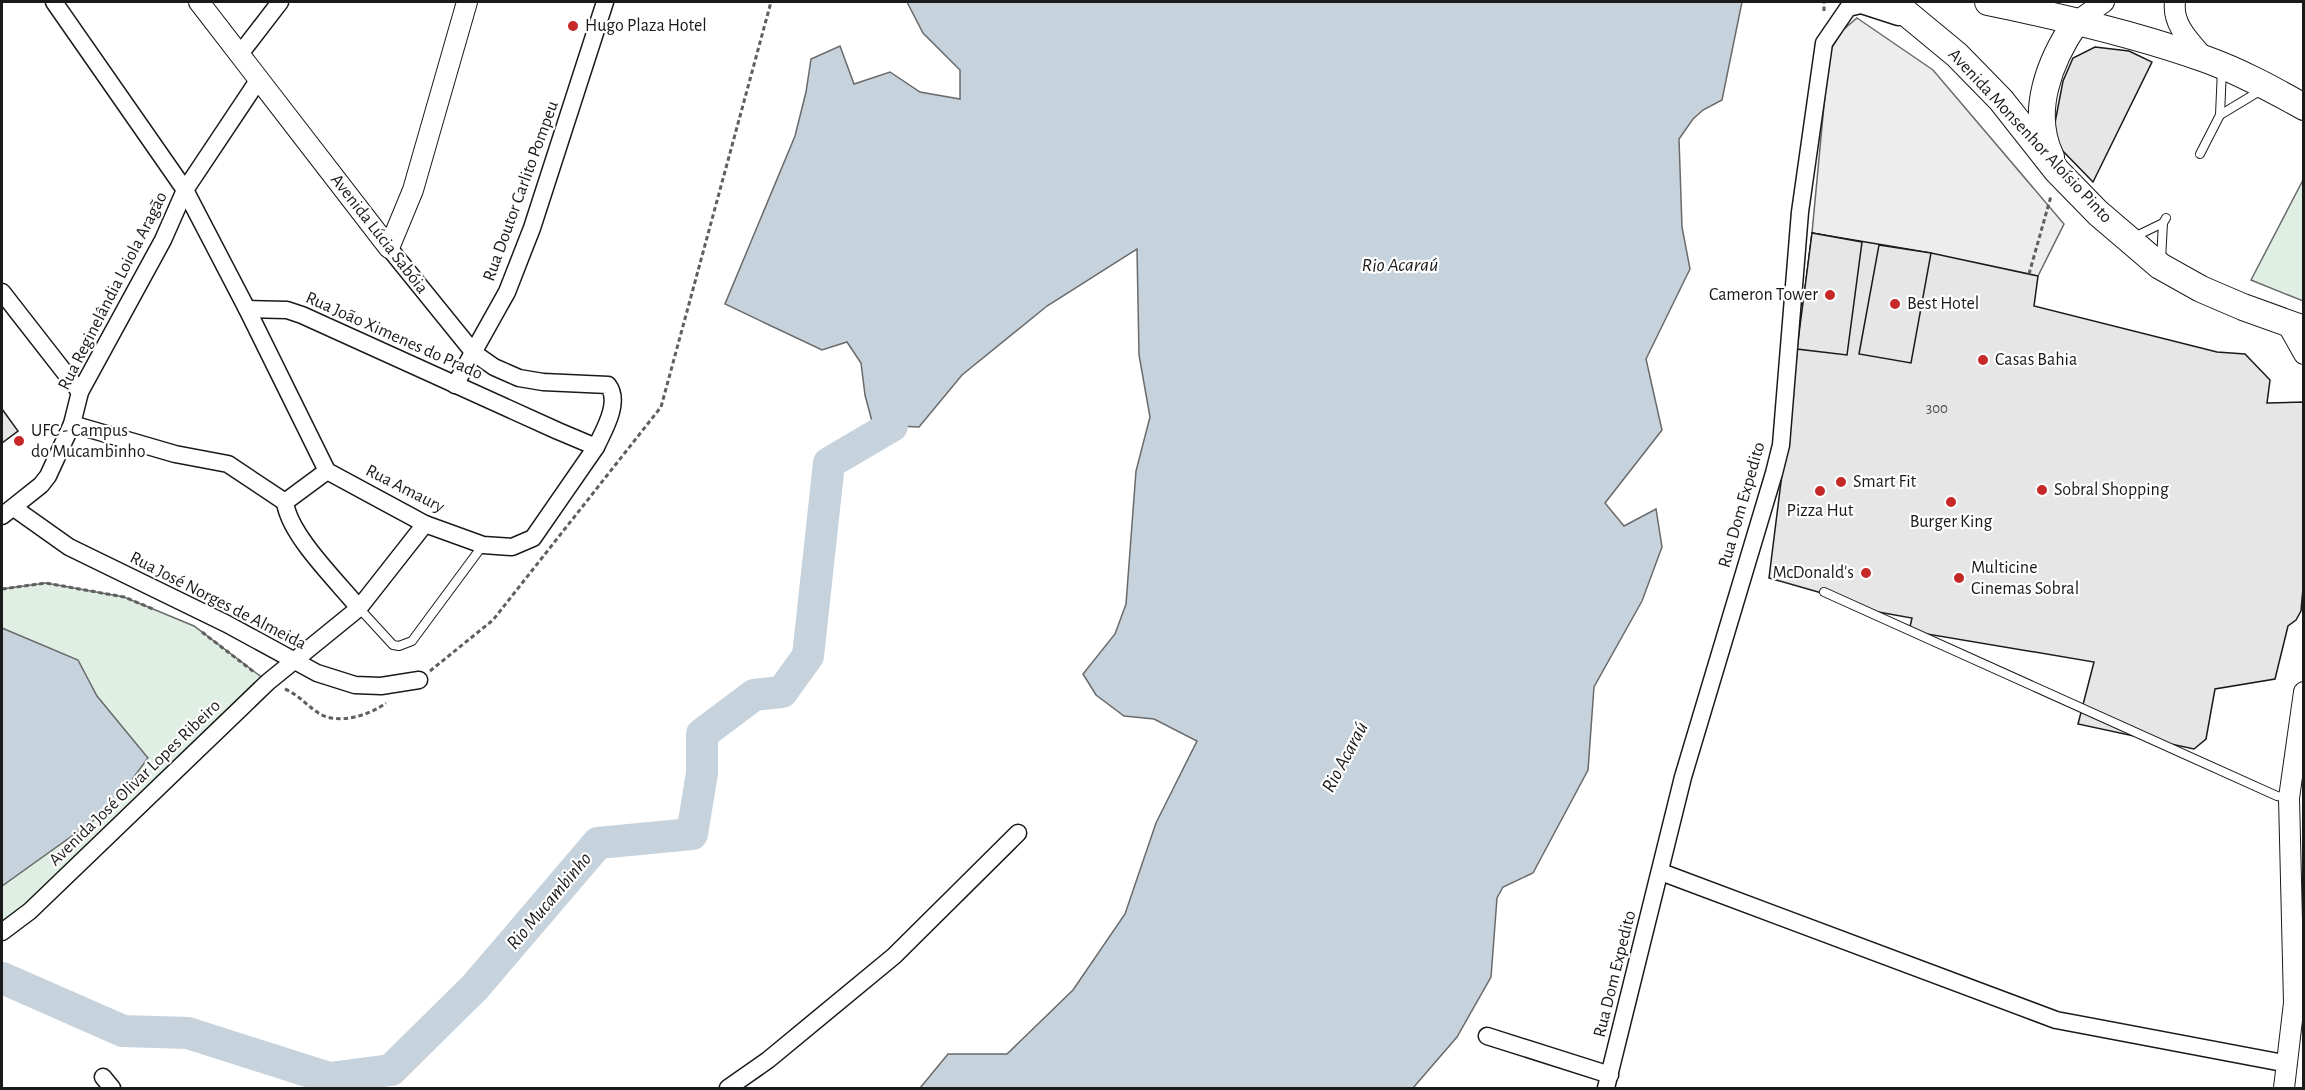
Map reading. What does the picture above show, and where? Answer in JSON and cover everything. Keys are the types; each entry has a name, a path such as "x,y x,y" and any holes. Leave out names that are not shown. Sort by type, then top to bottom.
{"main road":[{"name":"Avenida Monsenhor Aloísio Pinto","path":"1887,2 1927,29 1957,55 2001,100 2057,171 2098,213 2160,266 2201,289 2243,308 2295,325"},
{"path":"1988,2 2076,22 2214,63 2304,107"},
{"path":"2057,171 2044,144 2042,103 2052,65 2061,45 2076,22"}],"street":[{"path":"54,2 185,190 327,471 285,502"},
{"name":"Avenida Lúcia Sabóia","path":"199,2 388,248 474,353 494,367 519,378 543,382 608,386 614,398 605,428 596,447"},
{"path":"240,54 280,2"},
{"path":"388,248 413,190 438,110 467,2"},
{"name":"Rua Doutor Carlito Pompeu","path":"455,385 507,292 532,228 604,2"},
{"path":"2076,22 2104,2"},
{"path":"2175,2 2174,11 2179,26 2214,63"},
{"name":"Rua Dom Expedito","path":"1608,1082 1683,777 1781,445 1800,212 1824,43 1848,8 1861,5 1876,8 1927,29"},
{"name":"Rua Reginelândia Loiola Aragão","path":"8,512 48,476 72,424 80,392 163,240 185,190 258,79"},
{"path":"2,292 80,392"},
{"name":"Rua João Ximenes do Prado","path":"247,309 287,310 302,315 596,447"},
{"path":"2295,325 2304,354"},
{"path":"72,424 175,454 228,464 285,502"},
{"name":"Rua Amaury","path":"327,471 425,524 483,545 512,547 533,538 596,447"},
{"path":"285,502 286,512 295,530 359,608"},
{"name":"Rua José Norges de Almeida","path":"8,512 69,547 227,624 317,673 356,685 381,686 419,680"},
{"name":"Avenida José Olivar Lopes Ribeiro","path":"2,932 30,911 268,682 359,608 425,524"},
{"path":"2284,1089 2294,1003 2298,874 2289,798 2304,693"},
{"path":"728,1089 768,1060 894,956 1018,833"},
{"path":"1661,872 2056,1020 2288,1064"},
{"path":"1487,1036 1608,1082"}],"lane":[{"path":"2214,63 2220,115"},
{"path":"2200,154 2220,115 2267,87"},
{"path":"2128,240 2164,220 2160,266"},
{"path":"359,608 393,645 407,644 483,545"},
{"path":"1824,592 2277,796 2289,798"}],"path":[{"path":"419,680 493,620 661,407 771,2"},
{"path":"2030,274 2057,171"},
{"path":"2,589 46,582 124,597 154,609"},
{"path":"194,626 268,682 294,693 321,715 345,719 375,711 393,699"}],"green space":[{"path":"2303,180 2303,301 2251,280"},
{"path":"46,583 124,597 194,626 268,682 2,932 2,589"}],"shaded area":[{"path":"1857,18 1933,70 2064,224 2038,276 1812,233 1829,52 1843,30"}],"water":[{"name":"Rio Acaraú","path":"907,2 1742,2 1722,100 1703,110 1693,119 1679,139 1682,227 1690,269 1646,359 1662,430 1605,503 1624,526 1656,509 1662,547 1642,601 1594,687 1588,770 1533,873 1503,887 1497,898 1491,977 1457,1037 1413,1088 920,1088 948,1054 1007,1054 1073,990 1125,914 1156,823 1197,741 1154,719 1124,716 1096,695 1083,674 1115,634 1126,604 1136,471 1150,417 1139,355 1137,249 1047,306 962,375 919,427 873,425 865,395 861,363 847,342 822,350 725,304 795,136 806,92 811,59 840,46 854,84 890,72 920,92 960,99 960,70 923,33"},
{"path":"2,628 78,660 97,696 148,758 111,808 2,886"}],"building":[{"path":"2095,47 2129,51 2152,62 2093,182 2059,147 2053,133 2063,81 2073,58"},
{"name":"Sobral Shopping","path":"1812,233 1931,253 2038,276 2034,306 2217,352 2245,354 2270,380 2267,403 2304,402 2304,577 2301,611 2296,620 2288,626 2275,679 2215,689 2206,739 2194,749 2078,724 2094,662 1909,631 1912,618 1856,608 1853,602 1769,578"},
{"name":"Cameron Tower","path":"1812,233 1862,242 1847,355 1797,349"},
{"name":"Best Hotel","path":"1879,245 1931,253 1911,363 1859,354"},
{"path":"2,409 18,431 2,443"}],"waterway":[{"name":"Rio Mucambinho","path":"2,978 123,1031 188,1033 329,1078 391,1070 475,987 598,843 692,834 702,773 702,734 754,695 782,692 808,656 829,463 892,426"}],"place":[{"name":"Hugo Plaza Hotel","path":"573,26"},
{"name":"Cameron Tower","path":"1830,295"},
{"name":"Best Hotel","path":"1895,304"},
{"name":"Casas Bahia","path":"1983,360"},
{"name":"UFC - Campus do Mucambinho","path":"19,441"},
{"name":"Smart Fit","path":"1841,482"},
{"name":"Sobral Shopping","path":"2042,490"},
{"name":"Pizza Hut","path":"1820,491"},
{"name":"Burger King","path":"1951,502"},
{"name":"McDonald's","path":"1866,573"},
{"name":"Multicine Cinemas Sobral","path":"1959,578"}]}
